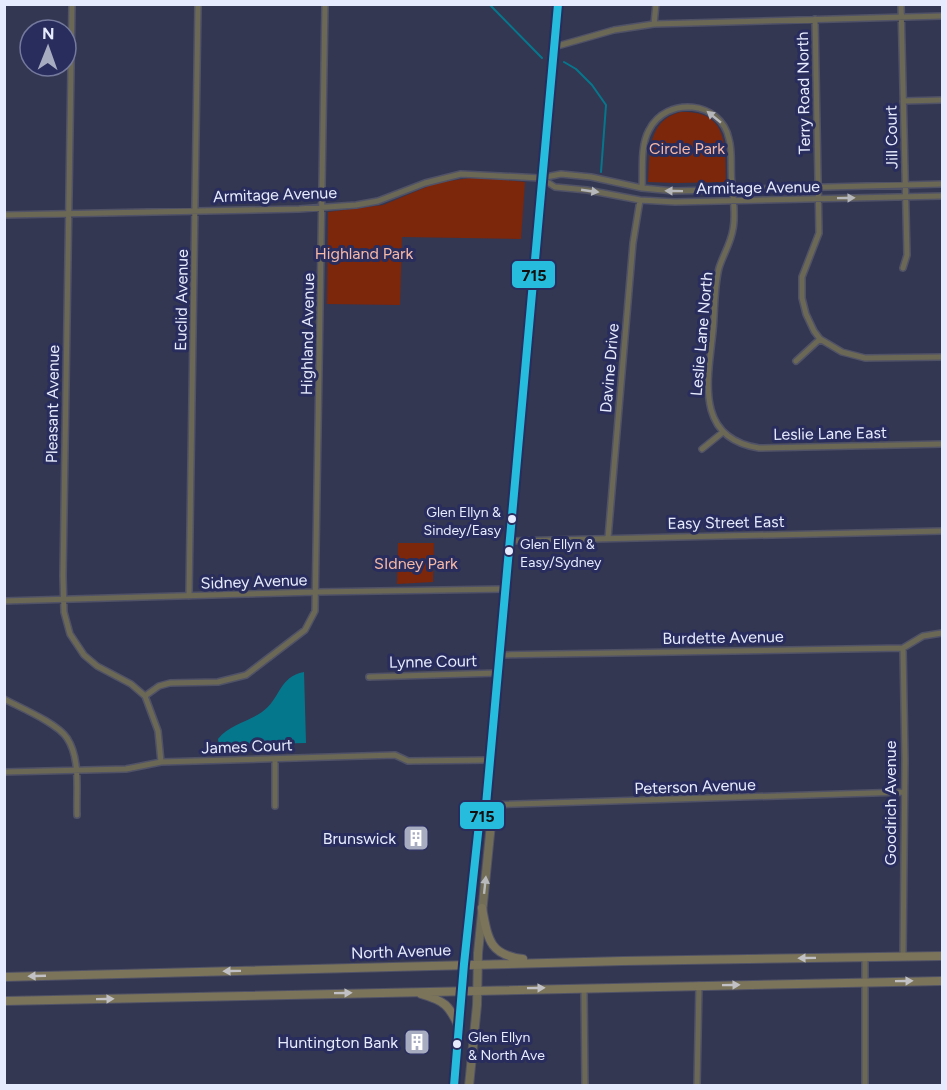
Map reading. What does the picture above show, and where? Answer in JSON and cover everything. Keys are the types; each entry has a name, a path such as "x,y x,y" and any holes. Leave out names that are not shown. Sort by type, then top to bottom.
{"main road":[{"path":"482,908 488,936 495,950 506,957 568,962"},
{"name":"North Avenue","path":"4,977 464,964 942,956"},
{"path":"4,1001 942,981"},
{"path":"397,992 420,994 438,999 451,1010 459,1027"}],"street":[{"name":"Pleasant Avenue","path":"72,4 63,576 66,622 70,634 84,655 97,666 130,684 145,696"},
{"name":"Euclid Avenue","path":"189,596 198,4"},
{"name":"Highland Avenue","path":"145,696 159,686 170,683 229,681 254,671 305,630 315,611 325,4"},
{"path":"454,1086 479,824 486,805 558,4"},
{"path":"654,24 656,4"},
{"name":"Jill Court","path":"901,4 907,255 903,268"},
{"path":"554,47 614,30 654,24 942,16"},
{"name":"Terry Road North","path":"815,19 818,239 806,265 801,287 806,314 820,339"},
{"path":"903,101 942,100"},
{"path":"642,188 645,142 650,128 666,112 692,106 714,114 728,132 733,190"},
{"name":"Armitage Avenue","path":"4,215 322,207 378,201 425,183 461,174 541,178 561,174 674,191 942,184"},
{"name":"Armitage Avenue","path":"541,178 555,187 587,190 640,200 675,202 942,196"},
{"name":"Leslie Lane North","path":"723,432 710,411 707,391 718,273 733,231 733,190"},
{"name":"Davine Drive","path":"608,538 633,243 640,200"},
{"path":"796,361 820,339 842,352 865,358 942,357"},
{"path":"702,449 723,432"},
{"name":"Leslie Lane East","path":"723,432 735,441 759,448 942,444"},
{"name":"Easy Street East","path":"509,541 942,531"},
{"name":"Sidney Avenue","path":"4,601 316,592 505,590"},
{"name":"Burdette Avenue","path":"500,655 903,648 923,636 942,633"},
{"name":"Goodrich Avenue","path":"903,648 903,957"},
{"name":"Lynne Court","path":"369,676 498,673"},
{"path":"145,696 158,731 161,762"},
{"path":"4,699 54,726 66,736 74,755 77,815"},
{"name":"James Court","path":"4,772 126,769 161,762 395,755 408,761 419,762 490,760"},
{"path":"275,759 275,806"},
{"name":"Peterson Avenue","path":"486,805 904,792"},
{"path":"469,1086 482,908 491,824 486,805"},
{"path":"865,1086 866,957"},
{"path":"697,1086 699,985"},
{"path":"584,988 585,1086"}],"green space":[{"name":"Circle Park","path":"681,112 697,113 708,117 716,124 724,144 726,182 648,182 650,149 656,130 670,116"},
{"name":"Highland Park","path":"476,177 525,182 521,239 402,237 400,305 327,304 328,212 383,205 436,183"},
{"name":"SIdney Park","path":"398,543 434,543 433,582 397,584"}],"water":[{"path":"304,672 306,743 219,745 218,739 222,734 262,712 289,678"}],"waterway":[{"path":"489,4 542,58"},
{"path":"564,62 576,69 592,85 606,105 601,172"}],"transit line":[{"name":"715","path":"454,1086 479,824 486,805 558,4"}],"place":[{"name":"Glen Ellyn & Sindey/Easy","path":"512,519"},
{"name":"Glen Ellyn & Easy/Sydney","path":"509,551"},
{"name":"Brunswick","path":"416,838"},
{"name":"Huntington Bank","path":"417,1042"},
{"name":"Glen Ellyn & North Ave","path":"457,1044"}]}
